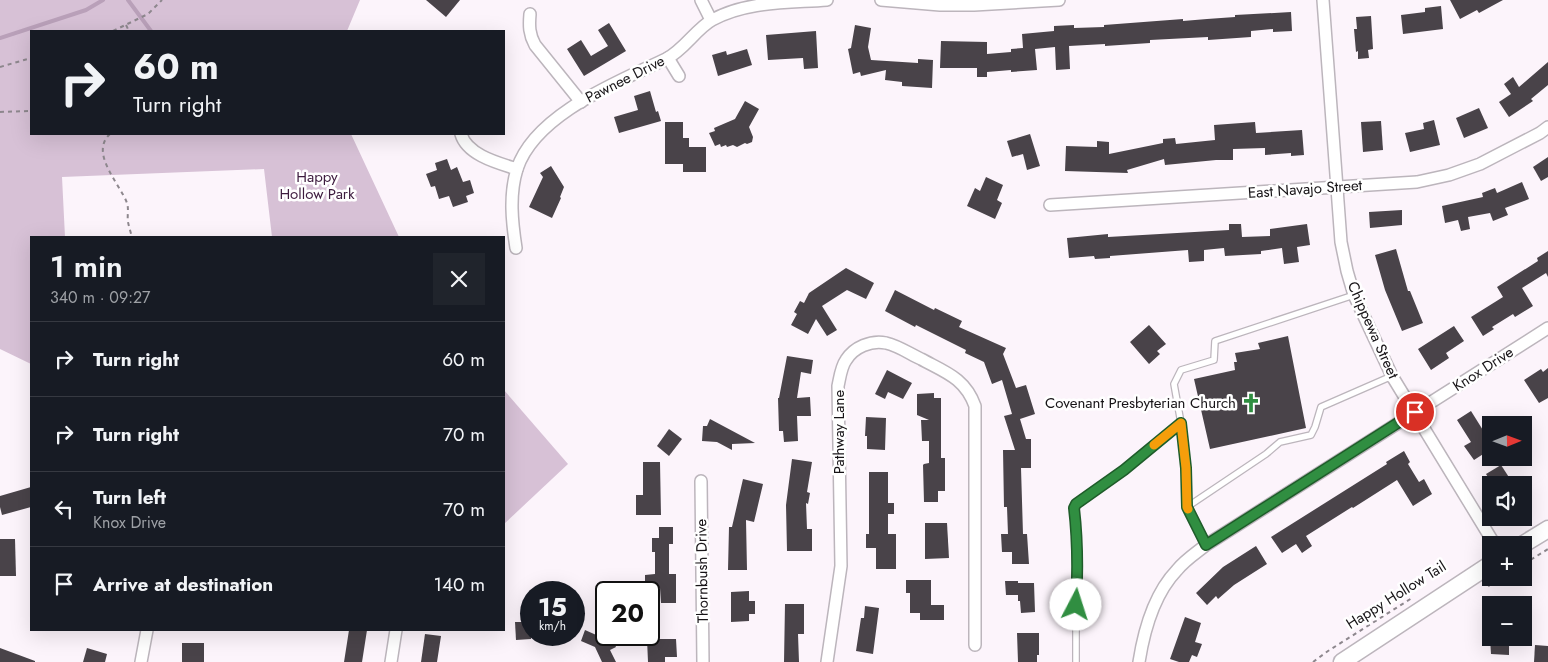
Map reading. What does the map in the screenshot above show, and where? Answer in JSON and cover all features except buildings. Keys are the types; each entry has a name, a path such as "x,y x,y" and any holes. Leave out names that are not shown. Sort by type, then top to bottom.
{"main road":[{"path":"1532,539 1548,529"},
{"path":"1342,662 1482,570"}],"street":[{"path":"701,0 710,20"},
{"name":"Pawnee Drive","path":"516,248 511,207 517,169 524,154 550,124 581,102 668,58 710,20 753,5 826,0"},
{"path":"881,0 974,4 1059,0"},
{"name":"Chippewa Street","path":"1323,0 1341,242 1354,295 1392,376 1489,536"},
{"path":"530,14 530,36 535,45 581,102"},
{"path":"668,58 679,76"},
{"name":"East Navajo Street","path":"1050,206 1417,182 1449,175 1480,164 1511,149 1548,127"},
{"path":"461,135 477,153 494,162 517,169"},
{"name":"Knox Drive","path":"1139,662 1146,630 1158,598 1166,583 1181,565 1192,556 1206,545 1548,328"},
{"name":"Pathway Lane","path":"827,662 840,566 838,386 845,361 852,352 861,346 873,342 885,343 899,348 955,377 971,395 974,406 975,645"},
{"name":"Thornbush Drive","path":"701,481 703,662"},
{"path":"141,662 147,631"},
{"path":"391,662 396,631"}],"lane":[{"path":"1206,545 1187,507 1186,468 1174,384 1181,370 1214,360 1215,341 1354,295"},
{"path":"1187,507 1266,454 1280,442 1311,435 1321,406 1392,376"},
{"path":"1076,662 1078,541 1074,508 1076,504 1124,470 1181,423"}],"path":[{"path":"115,30 148,14 162,0"},
{"path":"126,25 128,30"},
{"path":"0,67 30,58"},
{"path":"0,112 30,110"},
{"path":"108,135 103,145 102,157 128,206 128,223 131,236"},
{"path":"1532,559 1548,549"},
{"name":"Happy Hollow Tail","path":"1313,662 1415,596"}],"green space":[{"name":"Happy Hollow Park","path":"0,0 360,0 347,30 30,30 30,135 351,135 399,236 272,236 264,169 62,177 65,236 30,236 30,364 0,349"},
{"path":"505,391 568,464 505,523"}],"waterway":[{"path":"0,38 86,10 103,0"},
{"path":"128,0 150,30"}],"slow traffic":[{"path":"1154,445 1181,423 1188,509"}],"place":[{"name":"Covenant Presbyterian Church","path":"1251,403"}],"route":[{"path":"1076,605 1078,572 1078,541 1074,508 1076,504 1124,470 1181,423 1186,468 1187,507 1206,545 1415,412"}]}
